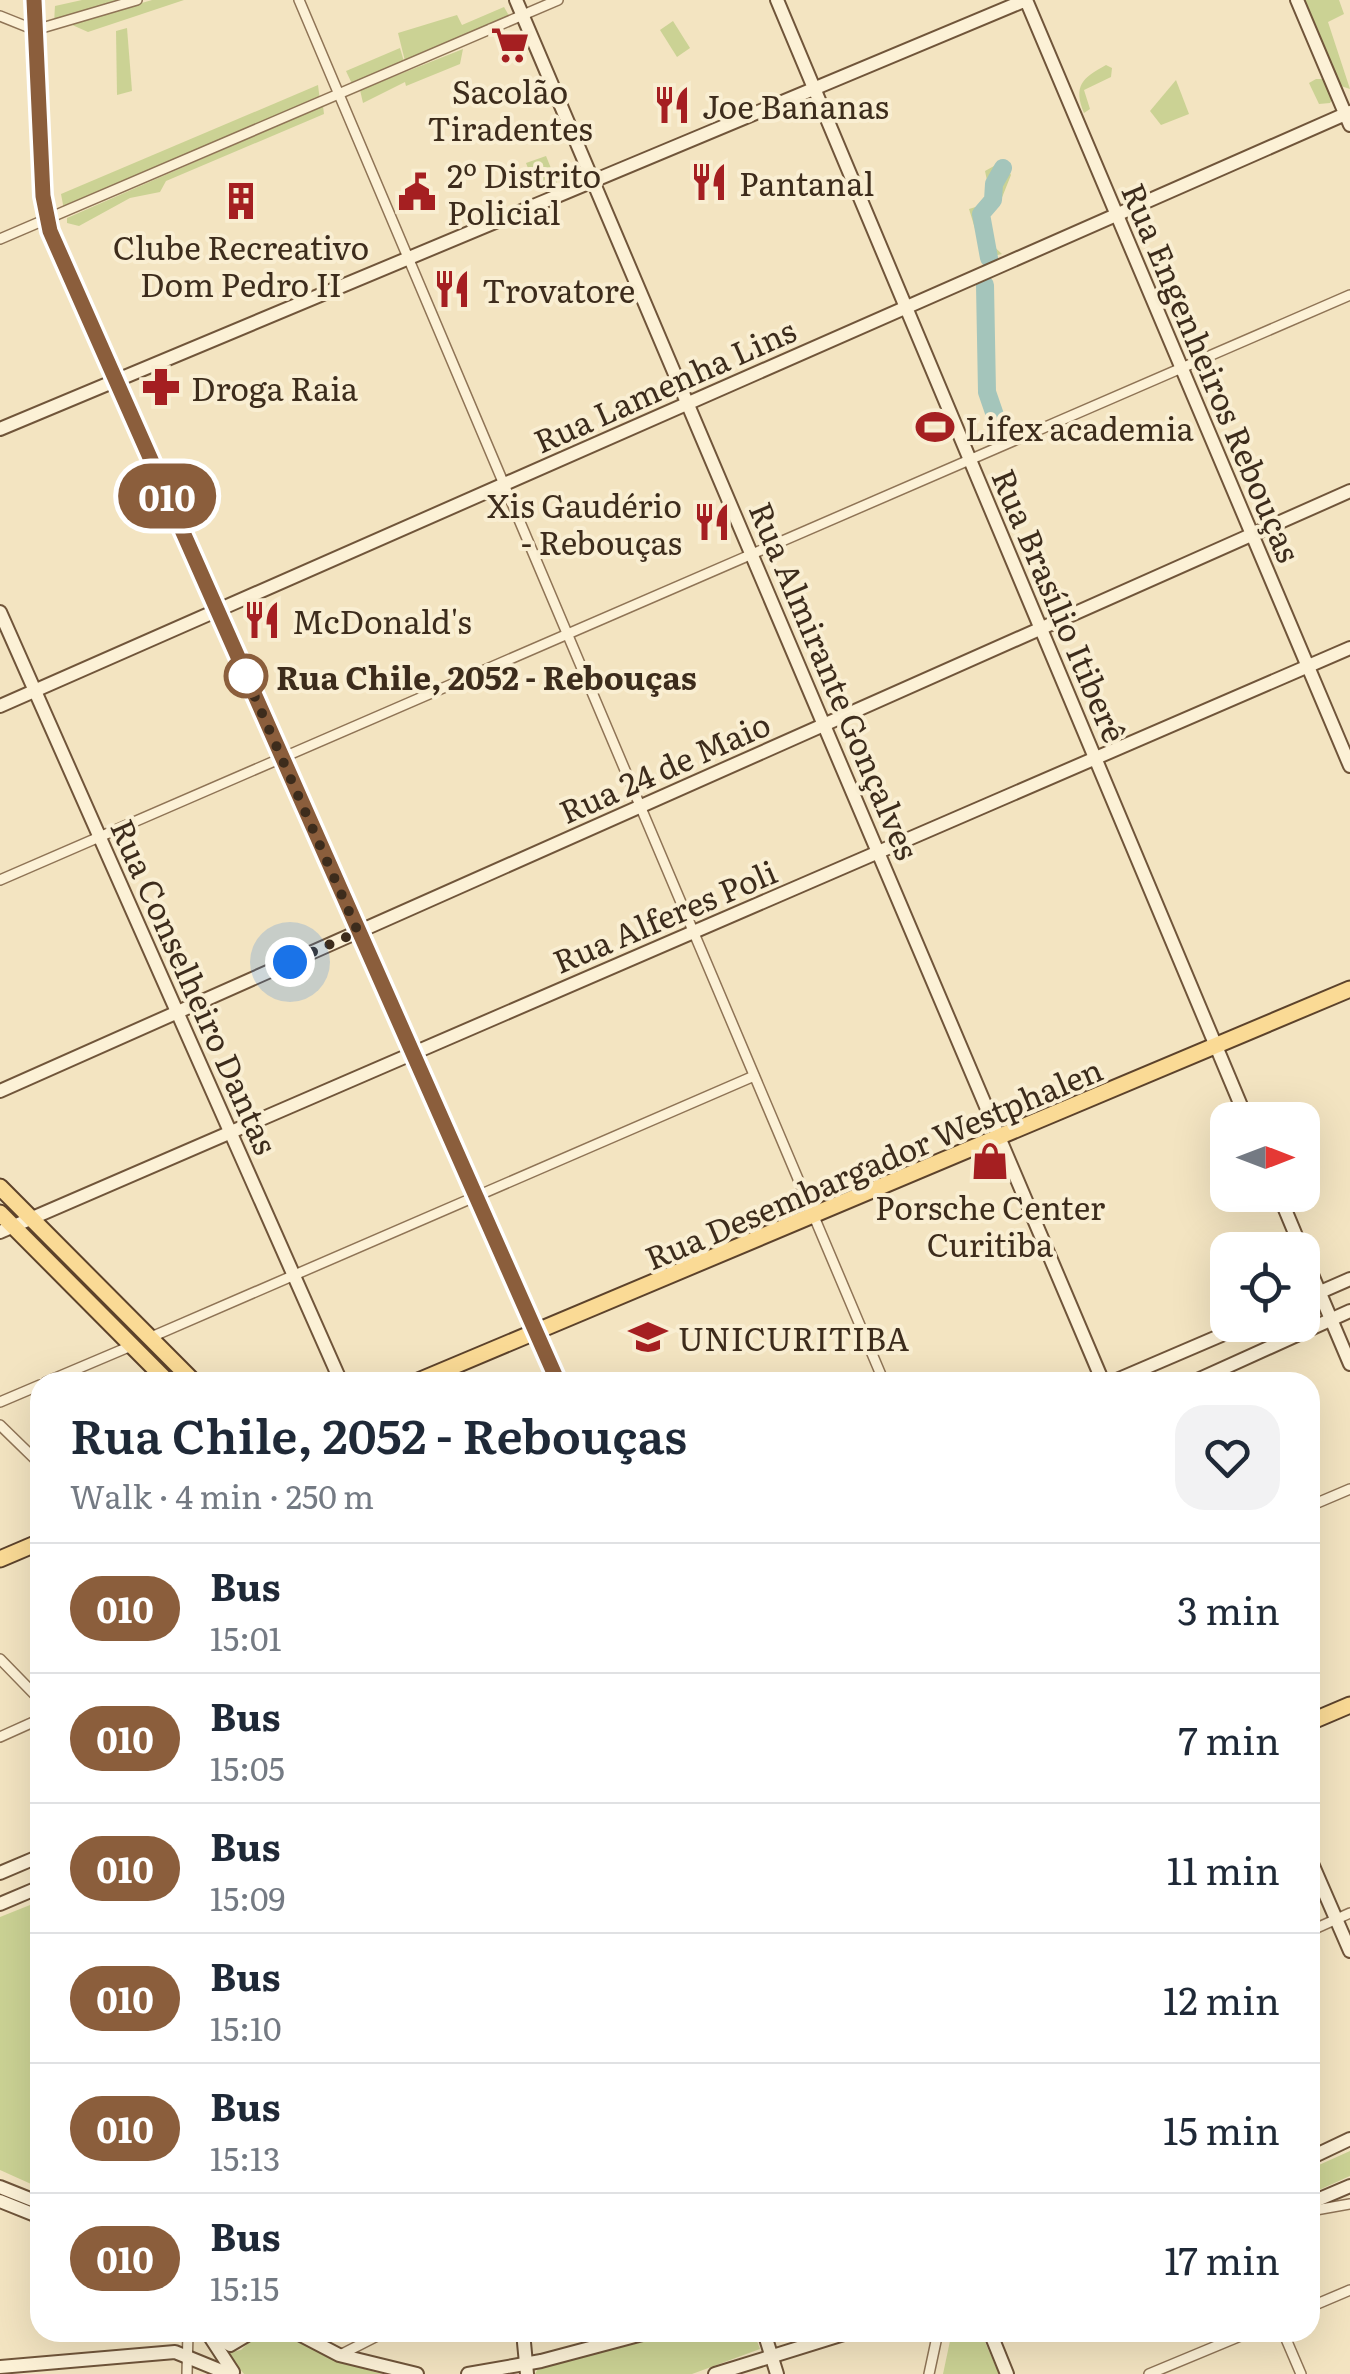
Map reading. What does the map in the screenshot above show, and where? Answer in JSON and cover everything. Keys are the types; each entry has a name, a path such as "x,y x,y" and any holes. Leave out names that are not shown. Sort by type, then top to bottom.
{"main road":[{"path":"34,0 47,219 553,1372"},
{"name":"Rua Almirante Gonçalves","path":"516,0 1100,1372"},
{"name":"Rua Brasílio Itiberê","path":"776,0 1239,1102"},
{"path":"0,430 1026,0"},
{"name":"Rua Engenheiros Rebouças","path":"1026,0 1350,766"},
{"path":"1297,0 1348,117"},
{"name":"Rua Lamenha Lins","path":"0,706 1348,117"},
{"name":"Rua 24 de Maio","path":"0,1091 1350,491"},
{"name":"Rua Conselheiro Dantas","path":"0,612 337,1372"},
{"name":"Rua Alferes Poli","path":"6,1229 1350,648"},
{"name":"Rua Desembargador Westphalen","path":"441,1372 1350,989"},
{"path":"0,1187 149,1338 174,1372"},
{"path":"0,1214 6,1229 67,1281 131,1346 168,1372"},
{"path":"67,1281 82,1269"},
{"path":"1350,1280 1320,1292 1350,1364"},
{"path":"1215,1372 1350,1311"},
{"path":"1135,1372 1210,1340"},
{"path":"0,1559 30,1546"},
{"path":"1320,1718 1350,1706"},
{"path":"0,1873 30,1860"},
{"path":"1320,1882 1350,1951"},
{"path":"0,1904 30,1891"},
{"path":"1320,2154 1350,2140"},
{"path":"1320,2199 1350,2186"},
{"path":"0,2187 30,2199"},
{"path":"2,2203 30,2213"},
{"path":"214,2342 232,2374"},
{"path":"314,2342 340,2356 417,2374"},
{"path":"525,2342 526,2369"},
{"path":"468,2374 526,2369 616,2342"},
{"path":"768,2342 777,2374"},
{"path":"714,2374 815,2342"},
{"path":"994,2342 1007,2374"},
{"path":"0,2367 185,2353 232,2374"}],"street":[{"path":"0,16 35,30 137,0"},
{"path":"299,0 880,1372"},
{"path":"0,239 558,0"},
{"path":"0,880 1350,295"},
{"path":"149,1338 754,1076"},
{"path":"71,1372 131,1346"},
{"path":"0,1402 30,1389"},
{"path":"0,1424 30,1454"},
{"path":"1320,1502 1350,1488"},
{"path":"0,1659 30,1690"},
{"path":"0,1737 30,1724"},
{"path":"1320,1926 1350,1913"},
{"path":"1320,2210 1350,2204"},
{"path":"1320,2303 1350,2290"},
{"path":"187,2342 187,2374"},
{"path":"340,2356 366,2342"},
{"path":"930,2374 936,2342"},
{"path":"1149,2374 1226,2342"},
{"path":"1287,2342 1301,2374"}],"green space":[{"path":"82,0 130,0 54,23 55,6"},
{"path":"152,0 184,0 88,32 70,24"},
{"path":"1305,0 1339,0 1344,14 1328,22 1350,89 1341,86"},
{"path":"504,7 512,21 406,65 398,33 457,15 462,25"},
{"path":"673,21 690,48 677,57 660,30"},
{"path":"127,28 132,91 117,95 116,31"},
{"path":"400,48 405,65 353,86 346,71"},
{"path":"463,49 460,64 406,86 405,82 363,103 360,90"},
{"path":"1106,65 1112,68 1111,77 1084,90 1090,109 1084,113 1079,96 1082,84"},
{"path":"1324,79 1333,98 1330,103 1319,104 1309,83"},
{"path":"1176,80 1189,114 1161,125 1150,111"},
{"path":"318,85 320,101 65,215 61,194"},
{"path":"323,106 324,114 166,181 160,192 130,198 79,226 67,223 67,218"},
{"path":"546,156 557,183 537,191 526,163"},
{"path":"1003,161 1011,175 999,205 985,220 989,242 1002,254 984,258 969,209 979,206 989,190 985,171"},
{"path":"30,1905 30,2184 0,2170 0,1917"},
{"path":"1350,2151 1350,2176 1320,2190 1320,2164"},
{"path":"249,2342 300,2342 383,2374 244,2374 227,2353 241,2350"},
{"path":"643,2342 757,2342 760,2349 692,2374 535,2374 539,2367"},
{"path":"950,2342 985,2342 999,2374 943,2374"}],"waterway":[{"path":"989,258 981,214 993,200 994,184 1003,168"},
{"path":"985,285 987,392 999,427"}],"bus line":[{"name":"010","path":"34,0 43,196 50,231 554,1372"}],"place":[{"name":"Sacolão Tiradentes","path":"510,45"},
{"name":"Joe Bananas","path":"672,105"},
{"name":"Pantanal","path":"709,182"},
{"name":"2º Distrito Policial","path":"417,192"},
{"name":"Clube Recreativo Dom Pedro II","path":"241,201"},
{"name":"Trovatore","path":"452,289"},
{"name":"Droga Raia","path":"161,387"},
{"name":"Lifex academia","path":"935,427"},
{"name":"Xis Gaudério - Rebouças","path":"712,522"},
{"name":"McDonald's","path":"262,620"},
{"name":"Rua Chile, 2052 - Rebouças","path":"246,676"},
{"name":"Porsche Center Curitiba","path":"990,1161"},
{"name":"UNICURITIBA","path":"648,1337"}],"route":[{"path":"246,676 243,670 358,932 290,962"}]}
